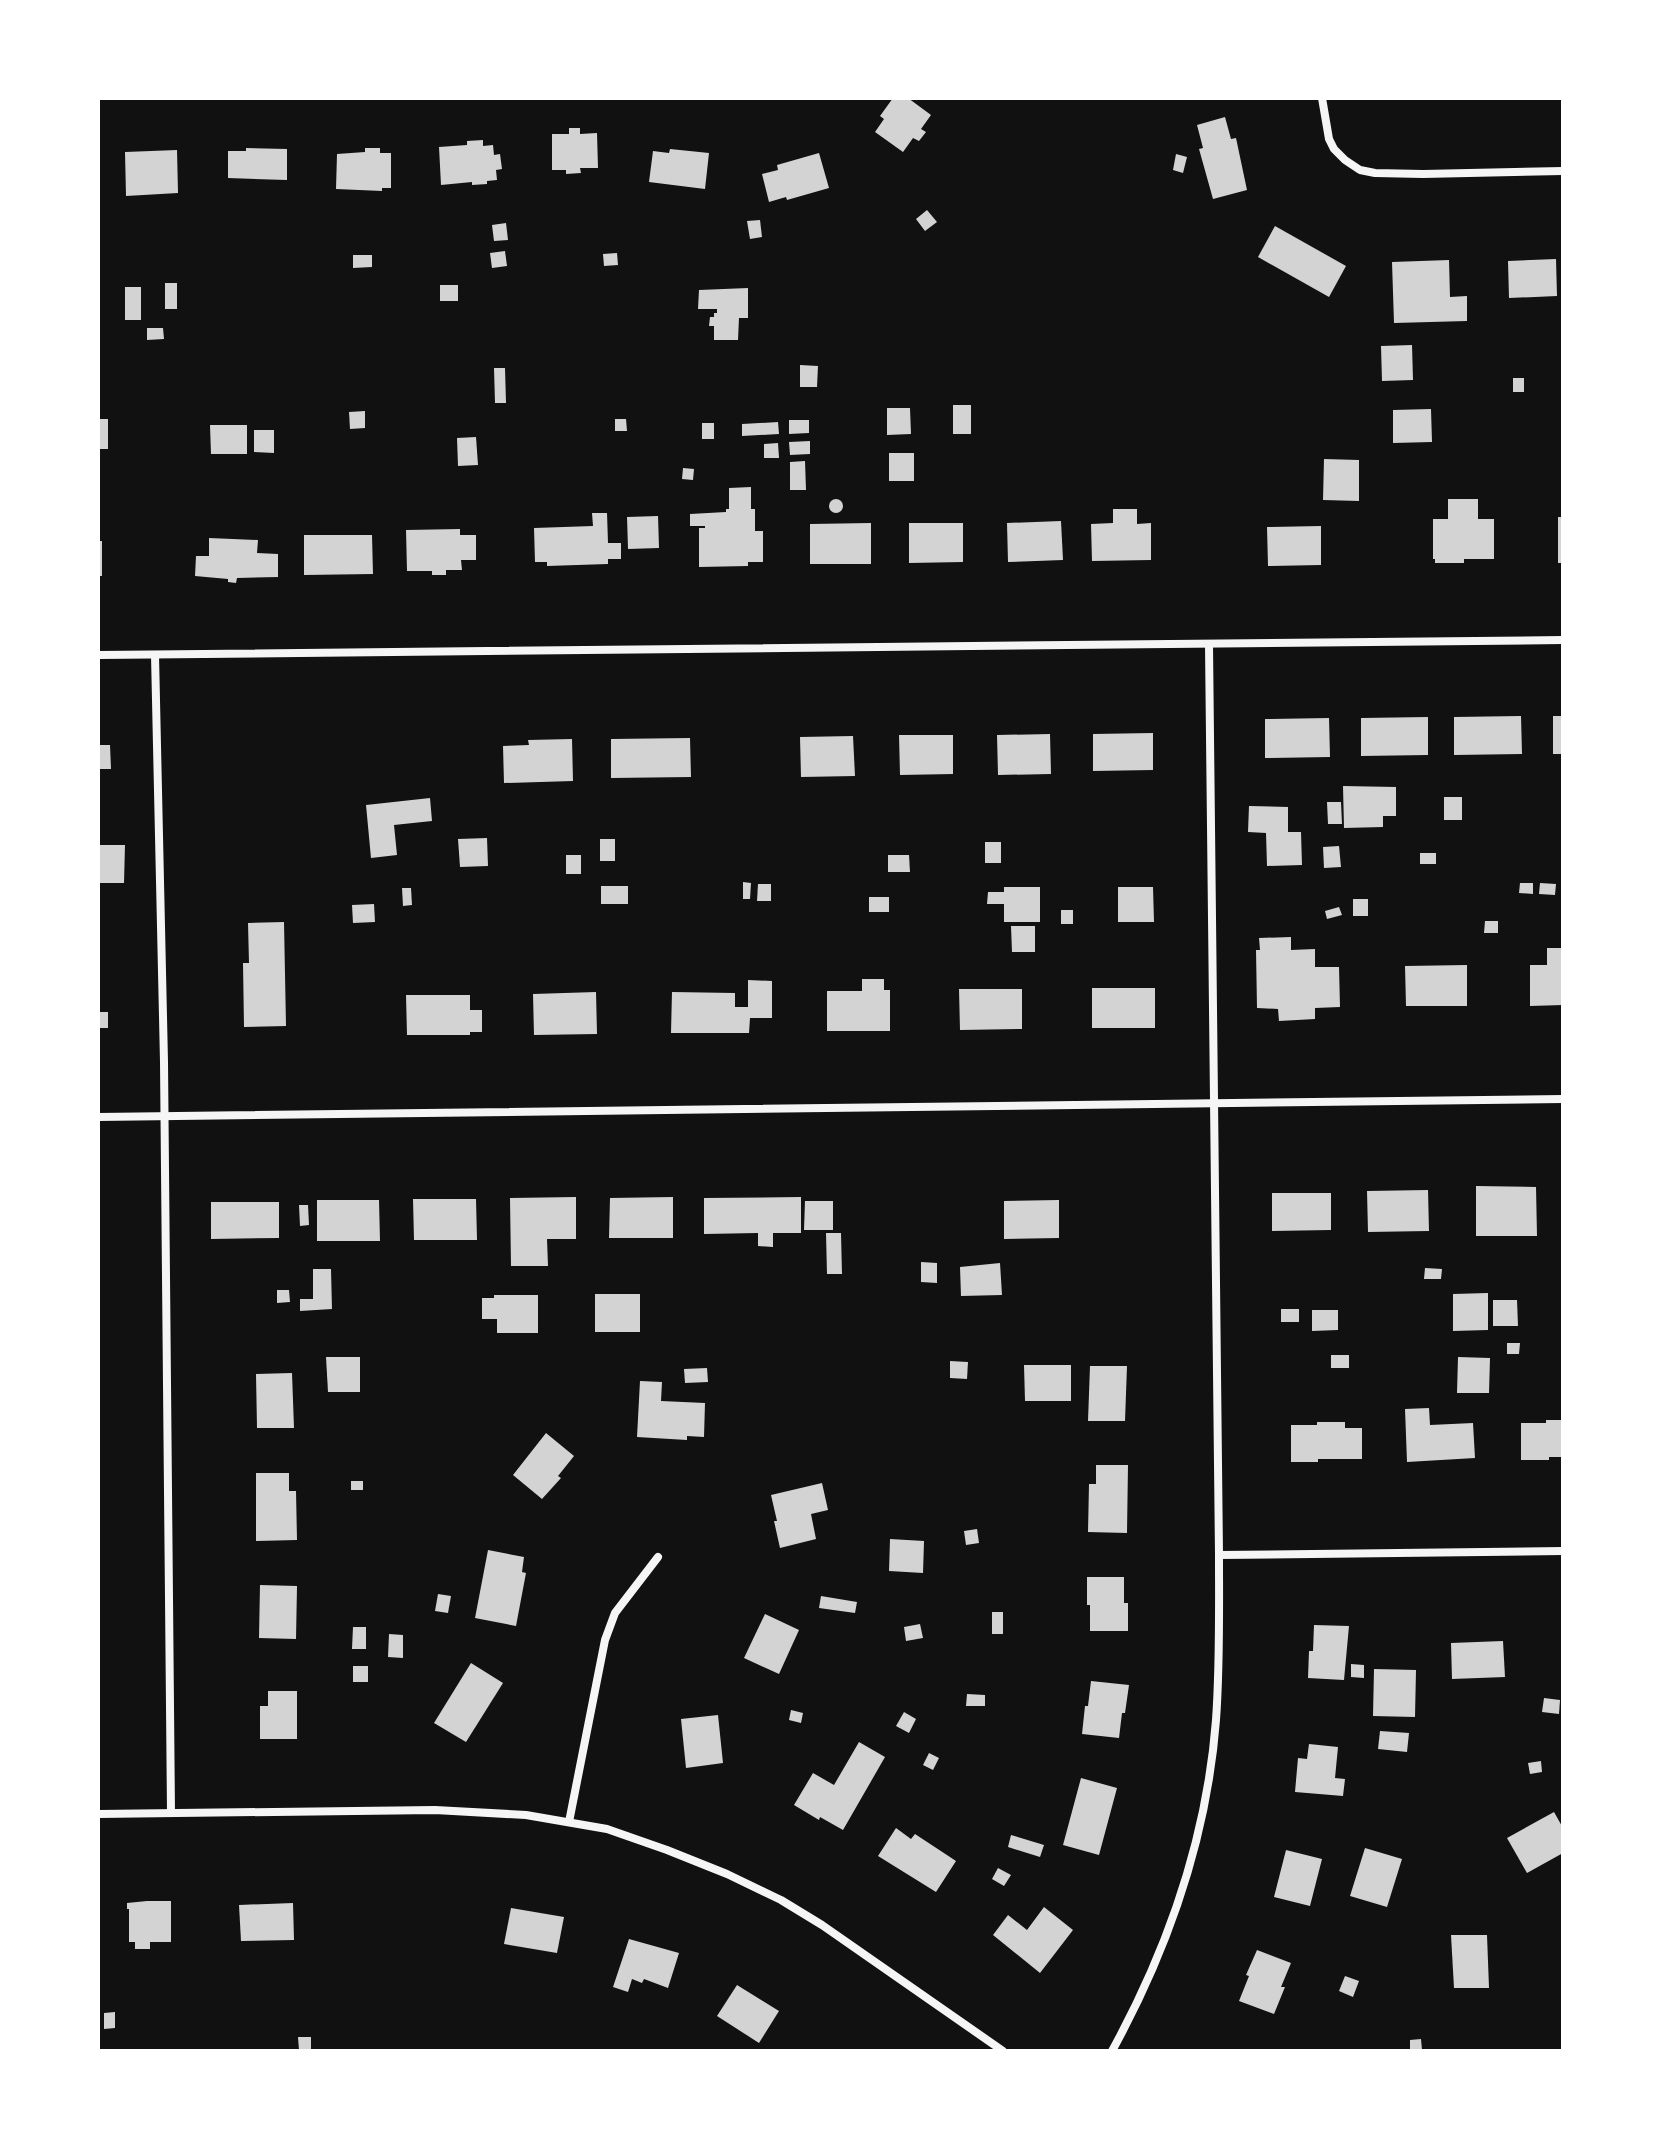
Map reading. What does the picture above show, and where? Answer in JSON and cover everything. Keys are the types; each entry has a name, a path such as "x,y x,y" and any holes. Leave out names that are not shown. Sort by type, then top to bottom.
{"street":[{"path":"1322,98 1329,139 1334,149 1360,170 1375,173 1563,171"},
{"path":"98,655 1563,640"},
{"path":"1112,2051 1153,1969 1192,1857 1204,1804 1217,1710 1219,1555 1209,645"},
{"path":"155,655 171,1813"},
{"path":"98,1117 1563,1099"},
{"path":"1219,1555 1563,1551"},
{"path":"569,1822 605,1640 615,1613 658,1557"},
{"path":"98,1814 435,1810 526,1815 607,1829 727,1874 781,1900 1003,2051"}],"building":[{"path":"893,98 908,98 931,115 921,129 926,132 919,141 913,138 903,152 875,132 884,119 880,116"},
{"path":"1225,117 1231,139 1236,138 1247,190 1213,199 1199,149 1203,148 1197,125"},
{"path":"569,128 580,128 580,134 597,133 598,168 580,168 581,173 566,174 566,170 552,170 552,134 569,134"},
{"path":"483,140 483,146 493,145 494,155 500,154 502,169 496,170 497,180 487,181 487,184 441,185 439,147 467,145 467,141"},
{"path":"246,148 287,149 287,180 228,178 228,151 246,151"},
{"path":"365,148 380,148 380,153 391,153 391,188 382,188 382,191 336,189 337,154 365,152"},
{"path":"670,149 709,153 705,189 649,182 653,151 669,153"},
{"path":"177,150 178,193 126,196 125,152"},
{"path":"819,153 829,188 769,202 762,174 778,170 777,165"},
{"path":"1176,154 1187,157 1183,173 1173,170"},
{"path":"927,210 937,222 925,231 916,219"},
{"path":"760,220 762,237 750,239 747,221"},
{"path":"506,223 508,240 494,241 492,225"},
{"path":"1275,226 1346,266 1329,297 1258,257"},
{"path":"505,251 507,266 492,268 490,253"},
{"path":"617,253 618,265 604,266 603,254"},
{"path":"353,255 372,255 372,267 353,268"},
{"path":"1556,259 1557,296 1509,298 1508,261"},
{"path":"1449,260 1450,297 1467,296 1467,321 1394,323 1392,262"},
{"path":"165,283 177,283 177,309 165,309"},
{"path":"440,285 458,285 458,301 440,301"},
{"path":"125,287 141,287 141,320 125,320"},
{"path":"748,288 748,318 739,318 738,340 714,340 714,326 709,326 710,317 714,317 717,309 698,309 699,290"},
{"path":"147,328 163,328 164,339 147,340"},
{"path":"1412,345 1413,380 1382,381 1381,346"},
{"path":"800,365 818,366 817,387 800,387"},
{"path":"494,368 505,368 506,403 495,403"},
{"path":"1513,378 1524,378 1524,392 1513,392"},
{"path":"953,405 971,405 971,434 953,434"},
{"path":"887,408 910,408 911,434 887,435"},
{"path":"1431,409 1432,442 1393,443 1393,410"},
{"path":"365,411 365,428 350,429 349,412"},
{"path":"98,419 108,419 108,449 98,449"},
{"path":"615,419 626,419 627,431 615,431"},
{"path":"789,420 809,420 809,433 789,434"},
{"path":"778,422 779,434 742,436 742,424"},
{"path":"702,423 714,423 714,439 702,439"},
{"path":"210,425 247,425 247,454 211,454"},
{"path":"254,430 274,430 274,453 254,452"},
{"path":"476,437 478,465 458,466 457,438"},
{"path":"810,441 810,454 790,455 789,442"},
{"path":"778,443 779,458 764,458 764,444"},
{"path":"889,453 914,453 914,481 889,481"},
{"path":"1324,459 1359,460 1359,501 1323,500"},
{"path":"805,461 806,490 790,490 790,462"},
{"path":"683,468 694,469 693,480 682,479"},
{"path":"751,487 755,531 763,531 763,562 748,562 748,566 699,567 699,528 705,526 690,526 690,514 726,512 729,509 729,488"},
{"path":"836,499 843,506 836,513 829,506"},
{"path":"1448,499 1478,499 1478,519 1494,519 1494,559 1435,563 1433,519 1448,519"},
{"path":"1113,509 1137,509 1137,524 1151,523 1151,560 1092,561 1091,524 1113,523"},
{"path":"592,513 607,513 608,543 621,543 621,559 608,559 608,564 547,566 547,562 535,562 534,528 593,526"},
{"path":"658,516 659,548 628,549 627,517"},
{"path":"1558,517 1563,517 1563,563 1558,563"},
{"path":"1061,521 1063,560 1008,562 1007,523"},
{"path":"871,523 871,564 810,564 810,524"},
{"path":"909,523 963,523 963,562 909,563"},
{"path":"1321,526 1321,565 1268,566 1267,527"},
{"path":"460,529 460,535 476,535 476,560 461,560 462,570 446,570 446,575 432,575 432,571 407,571 406,530"},
{"path":"304,535 372,535 373,574 304,575"},
{"path":"209,538 258,540 257,553 278,554 278,577 237,578 236,583 228,582 228,579 195,576 196,556 209,556"},
{"path":"98,541 102,541 102,576 98,576"},
{"path":"1521,716 1522,754 1454,755 1454,717"},
{"path":"1553,716 1563,716 1563,754 1553,754"},
{"path":"1428,717 1428,755 1361,756 1361,718"},
{"path":"1329,718 1330,757 1265,758 1265,719"},
{"path":"1153,733 1153,770 1093,771 1093,734"},
{"path":"1050,734 1051,774 998,775 997,735"},
{"path":"899,735 953,735 953,774 900,775"},
{"path":"853,736 855,776 801,777 800,737"},
{"path":"690,738 691,777 611,778 611,739"},
{"path":"572,739 573,781 504,783 503,746 529,745 528,740"},
{"path":"98,745 110,745 111,769 98,769"},
{"path":"1343,786 1396,787 1396,816 1383,816 1383,827 1344,828"},
{"path":"1444,797 1462,797 1462,820 1444,820"},
{"path":"430,798 432,821 394,825 397,855 371,858 366,805"},
{"path":"1327,802 1341,802 1342,824 1328,824"},
{"path":"1249,806 1288,807 1288,832 1301,832 1302,865 1267,866 1266,833 1248,832"},
{"path":"487,838 488,866 460,867 458,839"},
{"path":"600,839 615,839 615,861 600,861"},
{"path":"985,842 1001,842 1001,863 985,863"},
{"path":"98,845 125,845 124,883 98,883"},
{"path":"1339,846 1341,867 1324,868 1323,847"},
{"path":"1420,853 1436,853 1436,864 1420,864"},
{"path":"566,855 581,855 581,874 566,874"},
{"path":"888,855 909,855 910,872 888,872"},
{"path":"743,882 751,883 750,899 743,899"},
{"path":"1520,883 1533,883 1533,894 1519,893"},
{"path":"1540,883 1556,884 1555,895 1539,894"},
{"path":"758,884 771,884 771,901 757,901"},
{"path":"601,886 628,886 628,904 601,904"},
{"path":"1004,887 1040,887 1040,922 1004,922 1004,904 987,904 988,892 1004,892"},
{"path":"1118,887 1153,887 1154,922 1118,922"},
{"path":"402,888 411,888 412,905 403,906"},
{"path":"869,897 889,897 889,912 869,912"},
{"path":"1353,899 1368,899 1368,916 1353,916"},
{"path":"374,904 375,922 353,923 352,905"},
{"path":"1339,907 1342,915 1327,919 1325,911"},
{"path":"1061,910 1073,910 1073,924 1061,924"},
{"path":"1485,921 1498,921 1498,933 1484,933"},
{"path":"284,922 286,1026 244,1027 243,963 249,963 248,923"},
{"path":"1011,926 1035,926 1035,952 1012,952"},
{"path":"1291,937 1291,950 1315,949 1315,967 1339,967 1340,1007 1315,1008 1315,1019 1279,1021 1278,1009 1257,1008 1256,950 1260,950 1259,938"},
{"path":"1547,948 1563,948 1563,1005 1530,1006 1530,965 1547,965"},
{"path":"1467,965 1467,1006 1406,1006 1405,966"},
{"path":"862,979 884,979 884,990 890,990 890,1031 827,1031 827,991 862,991"},
{"path":"748,980 772,981 772,1018 750,1018 749,1033 671,1033 672,992 735,993 735,1007 748,1007"},
{"path":"1092,988 1155,988 1155,1028 1092,1028"},
{"path":"959,989 1022,989 1022,1029 960,1030"},
{"path":"596,992 597,1034 534,1035 533,994"},
{"path":"406,995 470,995 470,1010 482,1010 482,1032 470,1032 470,1035 407,1035"},
{"path":"98,1012 108,1012 108,1028 98,1028"},
{"path":"1476,1186 1536,1187 1537,1236 1476,1236"},
{"path":"1428,1190 1429,1231 1368,1232 1367,1191"},
{"path":"1272,1193 1331,1193 1331,1230 1272,1231"},
{"path":"576,1197 576,1239 547,1239 548,1266 511,1266 510,1198"},
{"path":"673,1197 673,1238 609,1238 610,1198"},
{"path":"801,1197 801,1233 773,1233 773,1247 758,1246 758,1233 704,1234 704,1198"},
{"path":"413,1199 476,1199 477,1240 414,1240"},
{"path":"317,1200 379,1200 380,1241 317,1241"},
{"path":"1059,1200 1059,1238 1004,1239 1004,1201"},
{"path":"805,1201 833,1201 833,1230 804,1230"},
{"path":"211,1202 279,1202 279,1238 211,1239"},
{"path":"299,1205 308,1205 309,1225 300,1226"},
{"path":"826,1233 841,1233 842,1274 827,1274"},
{"path":"921,1262 937,1263 937,1283 921,1282"},
{"path":"1000,1263 1002,1295 961,1296 960,1267"},
{"path":"1425,1268 1442,1269 1441,1279 1424,1279"},
{"path":"313,1269 331,1269 332,1309 300,1311 300,1299 313,1299"},
{"path":"277,1290 289,1290 290,1302 277,1303"},
{"path":"1488,1293 1488,1330 1453,1331 1453,1294"},
{"path":"595,1294 640,1294 640,1332 595,1332"},
{"path":"494,1295 538,1295 538,1333 497,1333 497,1319 482,1319 482,1298 494,1298"},
{"path":"1493,1300 1517,1300 1518,1326 1493,1326"},
{"path":"1281,1309 1299,1309 1299,1322 1281,1322"},
{"path":"1312,1310 1338,1310 1338,1330 1312,1331"},
{"path":"1507,1343 1520,1343 1519,1354 1507,1354"},
{"path":"1331,1355 1349,1355 1349,1368 1331,1368"},
{"path":"326,1357 360,1357 360,1392 328,1392"},
{"path":"1458,1357 1490,1358 1489,1393 1457,1393"},
{"path":"950,1361 968,1362 967,1379 950,1378"},
{"path":"1024,1365 1071,1365 1071,1401 1025,1401"},
{"path":"1090,1366 1127,1366 1125,1421 1088,1421"},
{"path":"707,1368 708,1382 685,1383 684,1369"},
{"path":"292,1373 294,1428 257,1428 256,1374"},
{"path":"640,1381 662,1382 661,1401 705,1403 704,1437 687,1436 687,1440 637,1437"},
{"path":"1429,1408 1430,1425 1473,1423 1475,1458 1407,1462 1405,1409"},
{"path":"1546,1420 1563,1420 1563,1457 1521,1460 1521,1423 1546,1423"},
{"path":"1317,1422 1345,1422 1345,1428 1362,1428 1362,1459 1291,1462 1291,1425 1317,1425"},
{"path":"546,1433 574,1456 558,1476 561,1478 542,1499 513,1475"},
{"path":"1096,1465 1128,1465 1127,1533 1088,1532 1089,1484 1096,1484"},
{"path":"256,1473 289,1473 289,1491 296,1491 297,1540 256,1541"},
{"path":"351,1481 363,1481 363,1490 351,1490"},
{"path":"822,1483 828,1510 811,1514 816,1539 780,1548 771,1495"},
{"path":"977,1529 979,1543 966,1545 964,1531"},
{"path":"890,1539 924,1541 923,1573 889,1571"},
{"path":"488,1550 524,1557 522,1572 526,1573 516,1626 475,1618"},
{"path":"1087,1577 1124,1577 1128,1631 1090,1631"},
{"path":"260,1585 297,1586 296,1639 259,1638"},
{"path":"438,1594 451,1596 448,1613 435,1611"},
{"path":"821,1596 857,1602 855,1613 819,1608"},
{"path":"992,1612 1003,1612 1003,1634 992,1634"},
{"path":"765,1614 799,1630 779,1674 744,1658"},
{"path":"920,1624 923,1638 906,1641 904,1627"},
{"path":"1314,1625 1349,1626 1344,1680 1308,1678"},
{"path":"353,1627 366,1627 366,1649 352,1649"},
{"path":"389,1634 403,1635 403,1658 388,1657"},
{"path":"1503,1641 1505,1677 1452,1679 1451,1643"},
{"path":"471,1663 503,1683 466,1742 434,1723"},
{"path":"1351,1664 1364,1665 1364,1678 1351,1677"},
{"path":"353,1666 368,1666 368,1682 353,1682"},
{"path":"1374,1669 1416,1670 1415,1717 1373,1716"},
{"path":"1091,1681 1129,1685 1119,1738 1082,1734"},
{"path":"268,1691 297,1691 297,1739 260,1739 260,1706 268,1706"},
{"path":"967,1694 985,1695 985,1706 966,1706"},
{"path":"1544,1698 1560,1700 1559,1714 1542,1712"},
{"path":"791,1710 803,1713 801,1723 789,1720"},
{"path":"904,1712 916,1719 909,1733 896,1726"},
{"path":"718,1715 723,1763 686,1768 681,1719"},
{"path":"1380,1731 1409,1733 1407,1752 1378,1749"},
{"path":"859,1742 885,1757 843,1830 794,1805 813,1773 834,1785"},
{"path":"1309,1744 1338,1747 1335,1778 1345,1779 1343,1796 1295,1792 1298,1758 1307,1759"},
{"path":"929,1753 939,1758 933,1770 923,1765"},
{"path":"1541,1761 1542,1772 1530,1774 1528,1763"},
{"path":"1081,1778 1117,1788 1099,1855 1063,1845"},
{"path":"1554,1812 1563,1828 1563,1853 1527,1873 1507,1838"},
{"path":"896,1828 911,1839 915,1834 956,1861 936,1892 878,1856"},
{"path":"1011,1835 1044,1845 1040,1857 1008,1847"},
{"path":"1365,1848 1402,1859 1387,1907 1350,1896"},
{"path":"1286,1850 1322,1859 1310,1906 1274,1897"},
{"path":"998,1868 1011,1875 1004,1886 992,1879"},
{"path":"171,1901 171,1942 150,1942 150,1949 135,1949 135,1942 129,1942 127,1903"},
{"path":"293,1903 294,1940 241,1941 239,1905"},
{"path":"1044,1907 1073,1930 1040,1973 993,1935 1008,1915 1027,1930"},
{"path":"511,1908 564,1917 557,1953 504,1944"},
{"path":"1451,1935 1487,1935 1489,1988 1454,1988"},
{"path":"629,1939 679,1953 668,1988 644,1979 642,1983 632,1979 628,1992 613,1987"},
{"path":"1257,1950 1291,1963 1274,2014 1239,2001"},
{"path":"1345,1976 1359,1981 1353,1997 1339,1991"},
{"path":"737,1985 779,2011 759,2043 717,2016"},
{"path":"115,2012 115,2028 104,2029 104,2013"},
{"path":"298,2037 311,2037 311,2050 299,2050"},
{"path":"1421,2039 1422,2050 1410,2050 1410,2040"}]}
